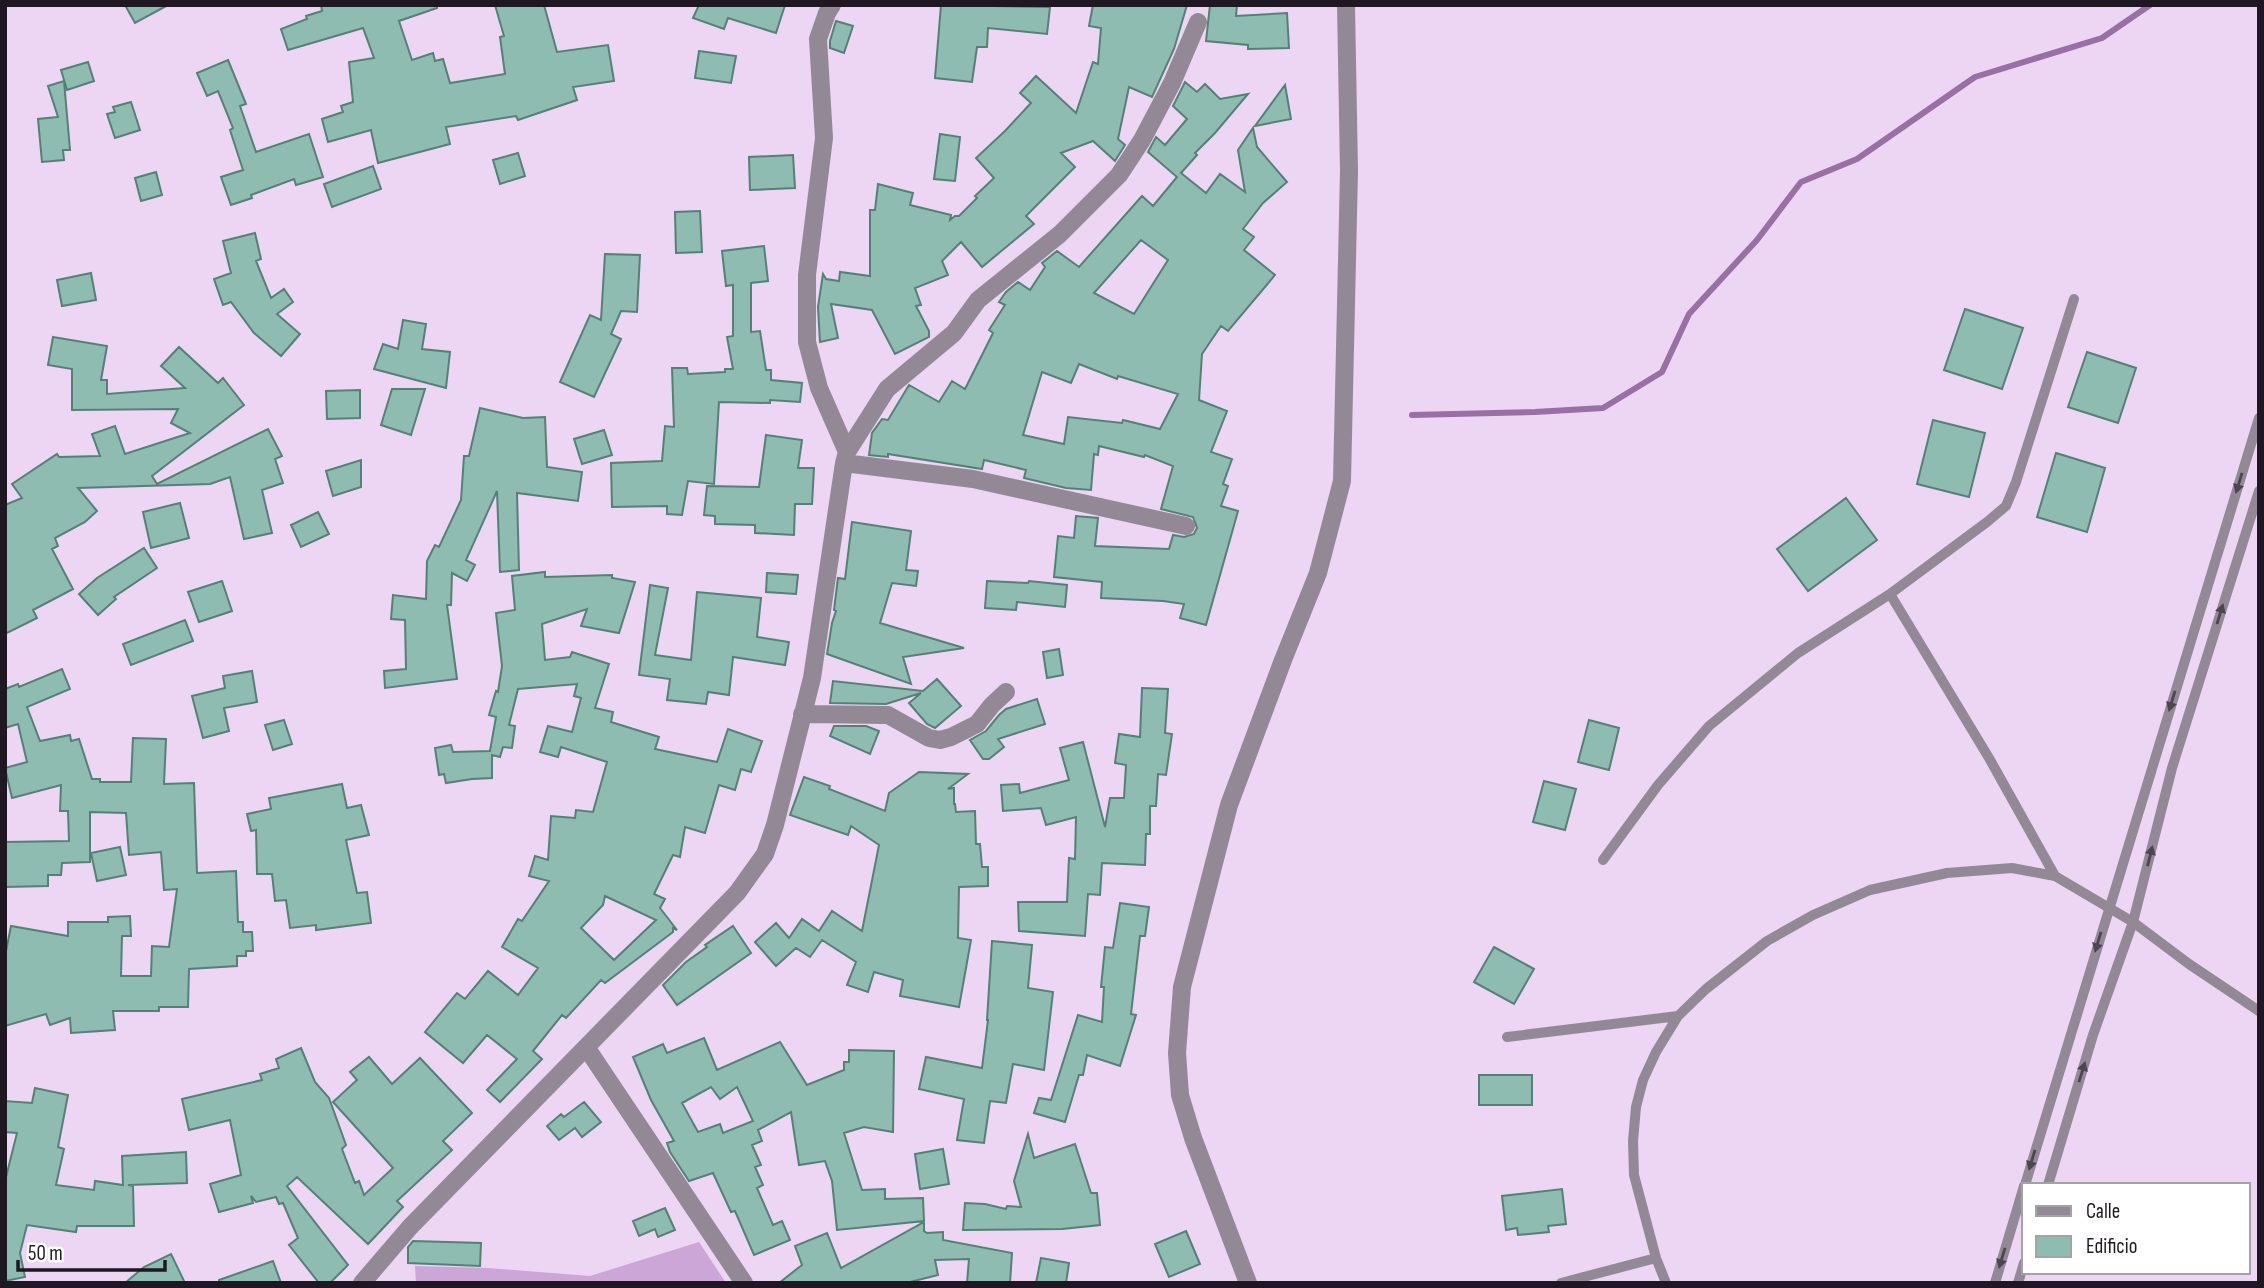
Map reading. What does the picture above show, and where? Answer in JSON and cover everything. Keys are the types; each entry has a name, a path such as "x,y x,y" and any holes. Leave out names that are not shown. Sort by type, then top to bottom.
{"street":[{"path":"832,5 818,39 824,138 807,275 807,341 819,388 846,457"},
{"path":"1248,1283 1190,1127 1181,1095 1177,1053 1182,987 1229,805 1318,573 1342,481 1349,171 1346,5"},
{"path":"362,1283 410,1227 737,893 765,853 775,825 811,678 846,457 887,389 954,333 978,300 1060,234 1119,175 1142,140 1172,83 1198,22"},
{"path":"846,457 973,480 1186,526"},
{"path":"802,714 888,715 929,738 940,740 977,724 1006,692"},
{"path":"586,1048 744,1283"}],"lane":[{"path":"1603,860 1658,785 1709,726 1798,653 1889,594 2006,506 2074,299"},
{"path":"2025,1183 2259,418"},
{"path":"2049,1183 2093,1035 2133,922 2172,768 2259,491"},
{"path":"1889,594 1989,758 2055,876"},
{"path":"1666,1283 1656,1258 1634,1175 1636,1107 1643,1080 1678,1016 1706,989 1767,941 1813,915 1870,890 1947,873 2012,868 2055,876 2133,922 2259,1011"},
{"path":"1507,1037 1678,1016"},
{"path":"1995,1283 2022,1192"},
{"path":"1561,1283 1656,1258"}],"shaded area":[{"path":"699,1242 726,1283 416,1283 415,1266 488,1268 590,1276"}],"building":[{"path":"125,5 168,5 135,23"},
{"path":"321,5 437,5 437,8 399,21 412,60 433,53 435,61 443,59 450,83 505,74 500,37 504,36 495,5 544,5 557,52 608,45 614,81 573,87 577,100 518,120 516,116 446,127 450,144 378,163 371,130 328,142 322,119 343,112 341,106 353,102 349,62 374,58 363,28 288,50 281,29 322,11"},
{"path":"699,5 785,5 776,33 728,18 724,29 693,18"},
{"path":"941,5 1050,7 1047,34 988,28 987,47 977,47 972,82 935,78"},
{"path":"1093,5 1187,5 1174,49 1152,97 1129,87 1118,139 1125,145 1115,161 1093,141 1061,153 1075,167 1026,216 1034,224 982,267 961,242 942,261 948,275 915,288 921,305 916,306 929,331 929,337 895,354 872,310 831,304 838,338 820,342 818,307 823,274 826,279 839,281 840,272 870,276 870,210 875,210 878,184 913,193 910,205 951,215 950,220 959,216 994,178 976,158 1031,103 1020,93 1036,76 1076,113 1093,62 1098,64 1101,28 1089,26"},
{"path":"1210,5 1237,5 1236,16 1287,13 1289,48 1248,49 1248,45 1206,41"},
{"path":"836,21 853,26 844,53 830,48"},
{"path":"699,51 736,56 731,83 695,78"},
{"path":"228,60 246,104 240,106 256,152 309,134 323,177 296,185 294,179 231,205 221,177 243,170 230,130 233,128 218,91 207,96 197,73"},
{"path":"88,62 94,81 67,90 61,70"},
{"path":"64,81 70,150 63,150 64,160 42,162 38,119 58,117 48,86"},
{"path":"1185,82 1197,92 1205,84 1220,99 1248,94 1195,153 1197,155 1181,173 1206,193 1220,174 1245,192 1238,150 1253,128 1257,147 1287,182 1263,203 1243,229 1254,237 1244,250 1275,275 1228,331 1221,326 1202,354 1199,400 1227,411 1211,452 1232,459 1223,484 1228,486 1221,506 1238,511 1206,625 1180,618 1184,604 1101,598 1102,582 1054,577 1058,536 1074,538 1076,516 1098,518 1095,546 1169,549 1173,535 1184,537 1194,534 1197,528 1193,517 1161,509 1173,466 1145,455 1144,457 1099,446 1098,455 1094,454 1091,490 1066,488 1024,478 1026,470 984,460 982,469 888,454 888,457 869,455 872,433 882,419 888,420 909,385 939,402 952,381 965,389 993,333 989,330 1005,305 999,302 1006,292 1018,282 1030,290 1045,267 1042,263 1057,251 1079,267 1142,196 1153,206 1177,177 1148,152 1156,137 1165,145 1187,119 1173,106","holes":["1141,240 1168,260 1134,314 1094,293","1079,364 1117,379 1118,376 1178,394 1160,429 1123,420 1122,423 1068,417 1064,444 1023,435 1042,372 1071,383"]},
{"path":"1285,85 1291,119 1255,126"},
{"path":"131,102 140,130 115,138 107,114 115,112 113,107"},
{"path":"940,134 960,137 955,181 934,179"},
{"path":"518,153 525,176 500,184 493,160"},
{"path":"793,155 795,188 750,190 749,157"},
{"path":"373,166 381,189 332,207 324,184"},
{"path":"156,172 162,195 141,201 135,178"},
{"path":"700,211 702,252 676,253 675,212"},
{"path":"255,233 261,259 256,261 271,298 284,289 293,302 277,314 300,334 281,356 254,333 231,302 223,305 214,279 231,273 223,241"},
{"path":"764,246 768,281 751,283 751,332 760,331 766,370 771,370 771,380 802,383 800,402 719,402 714,484 688,481 682,515 667,514 667,506 612,507 611,463 662,461 665,426 674,427 672,368 687,368 688,374 733,369 727,337 733,336 733,285 726,286 722,251"},
{"path":"605,254 640,255 637,312 621,311 611,334 621,339 594,397 560,382 590,315 601,320"},
{"path":"91,273 96,300 62,306 57,280"},
{"path":"1965,309 2023,328 2002,389 1944,370"},
{"path":"403,320 426,324 422,349 450,352 446,388 374,369 383,344 398,349"},
{"path":"53,337 107,346 101,380 107,380 107,394 185,388 161,366 179,347 218,383 223,378 244,405 152,476 157,484 268,429 282,456 275,459 283,483 262,490 272,533 244,539 230,477 210,484 78,488 97,511 85,522 55,538 58,546 52,549 73,589 33,610 37,618 5,634 5,505 22,498 12,484 57,454 59,457 100,456 92,434 115,426 125,454 190,433 171,423 178,409 72,410 72,369 48,365"},
{"path":"2087,352 2136,368 2118,423 2068,407"},
{"path":"392,389 425,389 411,435 381,425"},
{"path":"360,390 360,418 327,419 326,391"},
{"path":"480,408 523,418 545,417 547,467 582,472 578,501 517,493 519,570 500,572 497,491 466,560 475,565 467,581 452,573 451,605 447,605 457,679 385,688 384,671 406,669 405,620 391,619 393,595 426,599 427,561 435,545 439,547 461,500 464,456 469,456"},
{"path":"1933,420 1985,433 1969,497 1917,484"},
{"path":"604,430 612,455 582,464 574,439"},
{"path":"766,435 802,440 798,468 814,468 812,504 795,504 794,535 755,533 755,525 715,524 715,516 704,515 707,486 759,487"},
{"path":"2056,453 2105,468 2087,532 2037,517"},
{"path":"361,460 361,487 333,496 326,471"},
{"path":"1846,498 1877,540 1808,591 1777,549"},
{"path":"180,503 189,538 151,548 143,512"},
{"path":"318,512 329,534 301,547 291,525"},
{"path":"852,522 911,531 906,570 918,571 916,586 892,583 880,623 964,648 903,657 911,684 827,654 836,611 838,578 845,579"},
{"path":"144,548 157,568 114,597 116,599 98,615 79,594 97,578"},
{"path":"545,572 545,577 612,575 612,578 635,582 619,633 581,626 587,609 542,624 545,660 570,657 572,652 609,664 595,708 613,712 611,722 659,737 655,749 717,762 728,729 762,741 751,772 741,769 735,790 719,785 705,833 685,827 680,857 673,855 654,894 665,899 660,908 677,930 673,928 673,932 605,983 601,980 566,1018 562,1015 533,1051 542,1059 500,1102 487,1090 517,1059 487,1035 463,1063 425,1032 457,993 465,999 488,971 518,995 538,968 502,947 518,919 522,921 549,881 529,876 535,856 548,860 551,816 575,818 576,810 593,812 607,762 561,747 558,757 540,752 548,726 572,732 581,698 574,696 577,684 518,689 509,725 515,726 512,748 503,747 500,757 492,755 492,778 446,783 444,774 439,775 435,748 451,745 453,752 490,751 496,717 489,715 496,691 498,692 502,666 496,613 515,610 512,576","holes":["605,896 656,920 614,960 581,928 603,905"]},
{"path":"767,573 798,575 796,594 766,592"},
{"path":"222,581 232,611 199,622 188,592"},
{"path":"987,581 1067,585 1065,607 1017,602 1016,610 985,608"},
{"path":"650,585 668,588 655,655 691,660 697,592 761,598 757,637 789,642 785,665 733,657 729,695 708,692 706,704 667,700 670,679 639,675"},
{"path":"185,620 193,641 131,665 123,644"},
{"path":"1059,649 1063,675 1047,678 1043,652"},
{"path":"62,669 70,689 27,707 40,741 70,735 71,741 79,739 92,779 100,779 100,782 131,782 133,738 166,739 164,784 194,783 197,873 236,871 238,922 243,922 243,932 252,932 253,951 246,951 246,956 237,956 237,966 189,969 188,1007 159,1007 159,1011 113,1011 115,1030 71,1033 70,1018 50,1025 46,1014 5,1026 5,956 11,926 68,936 68,922 108,922 108,917 130,916 131,936 122,936 121,976 151,976 152,946 169,947 177,889 164,890 161,852 129,855 126,813 90,812 90,862 62,863 61,875 48,875 48,886 5,887 5,842 69,841 68,811 60,811 61,785 12,798 5,768 27,762 18,724 5,728 5,689 18,684 19,687"},
{"path":"252,671 257,702 224,708 229,731 203,738 192,696 225,688 223,676"},
{"path":"937,679 961,706 935,728 927,724 909,703 921,693 886,704 830,703 833,681 923,691"},
{"path":"1142,688 1168,689 1165,733 1172,734 1166,775 1158,774 1156,806 1150,806 1150,834 1146,834 1145,865 1102,863 1100,895 1088,894 1085,936 1019,931 1018,902 1067,902 1069,858 1075,859 1076,817 1046,825 1041,808 1003,811 1001,785 1019,784 1020,793 1069,780 1060,748 1083,742 1105,827 1110,798 1124,798 1126,765 1115,763 1119,734 1140,737"},
{"path":"1037,699 1045,724 998,739 1004,747 989,759 983,759 970,740 986,731 1006,709"},
{"path":"284,720 292,744 273,750 265,725"},
{"path":"1589,720 1619,728 1609,770 1578,762"},
{"path":"834,726 866,726 879,731 870,754 830,736"},
{"path":"919,772 968,774 948,789 954,788 956,812 975,811 976,844 980,844 982,867 988,867 988,886 959,887 958,938 971,940 959,1007 900,996 903,980 874,972 868,992 847,985 856,962 822,940 810,957 796,948 776,966 755,942 776,923 789,938 802,919 819,931 832,911 862,931 879,845 851,826 848,835 790,815 804,777 885,811 889,793"},
{"path":"1544,781 1576,789 1565,830 1533,822"},
{"path":"342,784 347,808 361,805 369,835 346,840 357,893 367,892 371,923 316,930 316,925 290,928 286,900 275,901 272,874 257,874 256,830 251,831 247,814 271,809 269,798"},
{"path":"120,847 126,875 97,881 91,853"},
{"path":"1120,903 1149,907 1145,936 1140,936 1131,1014 1136,1015 1120,1066 1087,1055 1083,1075 1079,1075 1065,1122 1034,1113 1039,1098 1051,1100 1078,1015 1102,1022 1104,987 1101,987 1105,947 1113,948"},
{"path":"733,926 751,953 677,1005 663,985 686,962 707,947 705,945"},
{"path":"992,941 1032,945 1028,988 1053,992 1044,1070 1013,1064 1006,1103 990,1101 984,1143 957,1140 964,1099 919,1089 926,1057 982,1068 988,1020"},
{"path":"1494,947 1534,969 1514,1004 1474,982"},
{"path":"704,1038 717,1070 780,1042 807,1085 844,1070 844,1062 849,1062 849,1050 894,1051 893,1132 864,1127 844,1133 862,1190 885,1189 885,1199 923,1198 924,1221 837,1230 832,1181 825,1161 799,1165 791,1112 758,1130 762,1141 752,1145 761,1165 755,1167 763,1185 757,1188 773,1225 782,1221 790,1240 754,1255 735,1211 731,1212 713,1173 689,1181 670,1152 667,1143 674,1141 651,1100 633,1057 663,1044 667,1053","holes":["711,1087 720,1099 737,1087 753,1121 723,1133 720,1124 698,1132 682,1103"]},
{"path":"301,1048 315,1082 329,1098 346,1145 342,1149 355,1183 359,1181 364,1195 393,1168 333,1102 357,1080 350,1072 369,1057 392,1084 420,1058 472,1113 443,1141 452,1150 397,1201 403,1207 368,1244 297,1177 287,1186 348,1265 330,1283 319,1283 289,1245 298,1238 283,1203 279,1204 276,1197 256,1202 251,1196 253,1203 219,1212 210,1184 241,1175 230,1120 189,1130 182,1099 262,1080 260,1074 279,1068 276,1059"},
{"path":"1479,1075 1532,1075 1532,1105 1479,1105"},
{"path":"35,1088 68,1095 58,1147 64,1149 56,1185 94,1190 95,1181 123,1185 122,1156 186,1152 187,1183 128,1185 133,1186 134,1226 77,1226 76,1232 27,1225 20,1253 25,1277 5,1281 5,1181 17,1133 5,1132 5,1101 32,1103"},
{"path":"584,1102 601,1122 582,1137 575,1128 559,1140 547,1126 561,1114 564,1117"},
{"path":"1028,1134 1034,1158 1075,1144 1091,1193 1097,1193 1100,1225 1062,1229 963,1230 965,1203 1006,1209 1007,1206 1021,1207 1014,1181"},
{"path":"943,1149 949,1184 920,1189 915,1154"},
{"path":"1562,1189 1566,1224 1548,1226 1549,1232 1518,1235 1517,1228 1506,1230 1502,1196"},
{"path":"665,1208 675,1230 658,1237 655,1229 639,1236 633,1221"},
{"path":"924,1222 924,1231 943,1232 943,1240 1012,1253 1010,1283 967,1283 969,1259 935,1260 938,1275 906,1283 779,1283 802,1265 795,1246 827,1233 841,1268"},
{"path":"1186,1231 1200,1264 1169,1277 1155,1244"},
{"path":"413,1241 481,1243 480,1266 408,1263 408,1247"},
{"path":"171,1254 185,1283 125,1283 144,1267"},
{"path":"1041,1258 1069,1263 1066,1283 1036,1283"},
{"path":"273,1261 281,1283 219,1283 219,1280"}],"waterway":[{"path":"1412,415 1603,408 1662,372 1689,314 1757,240 1801,182 1857,159 1975,77 2102,38 2150,5"}]}
